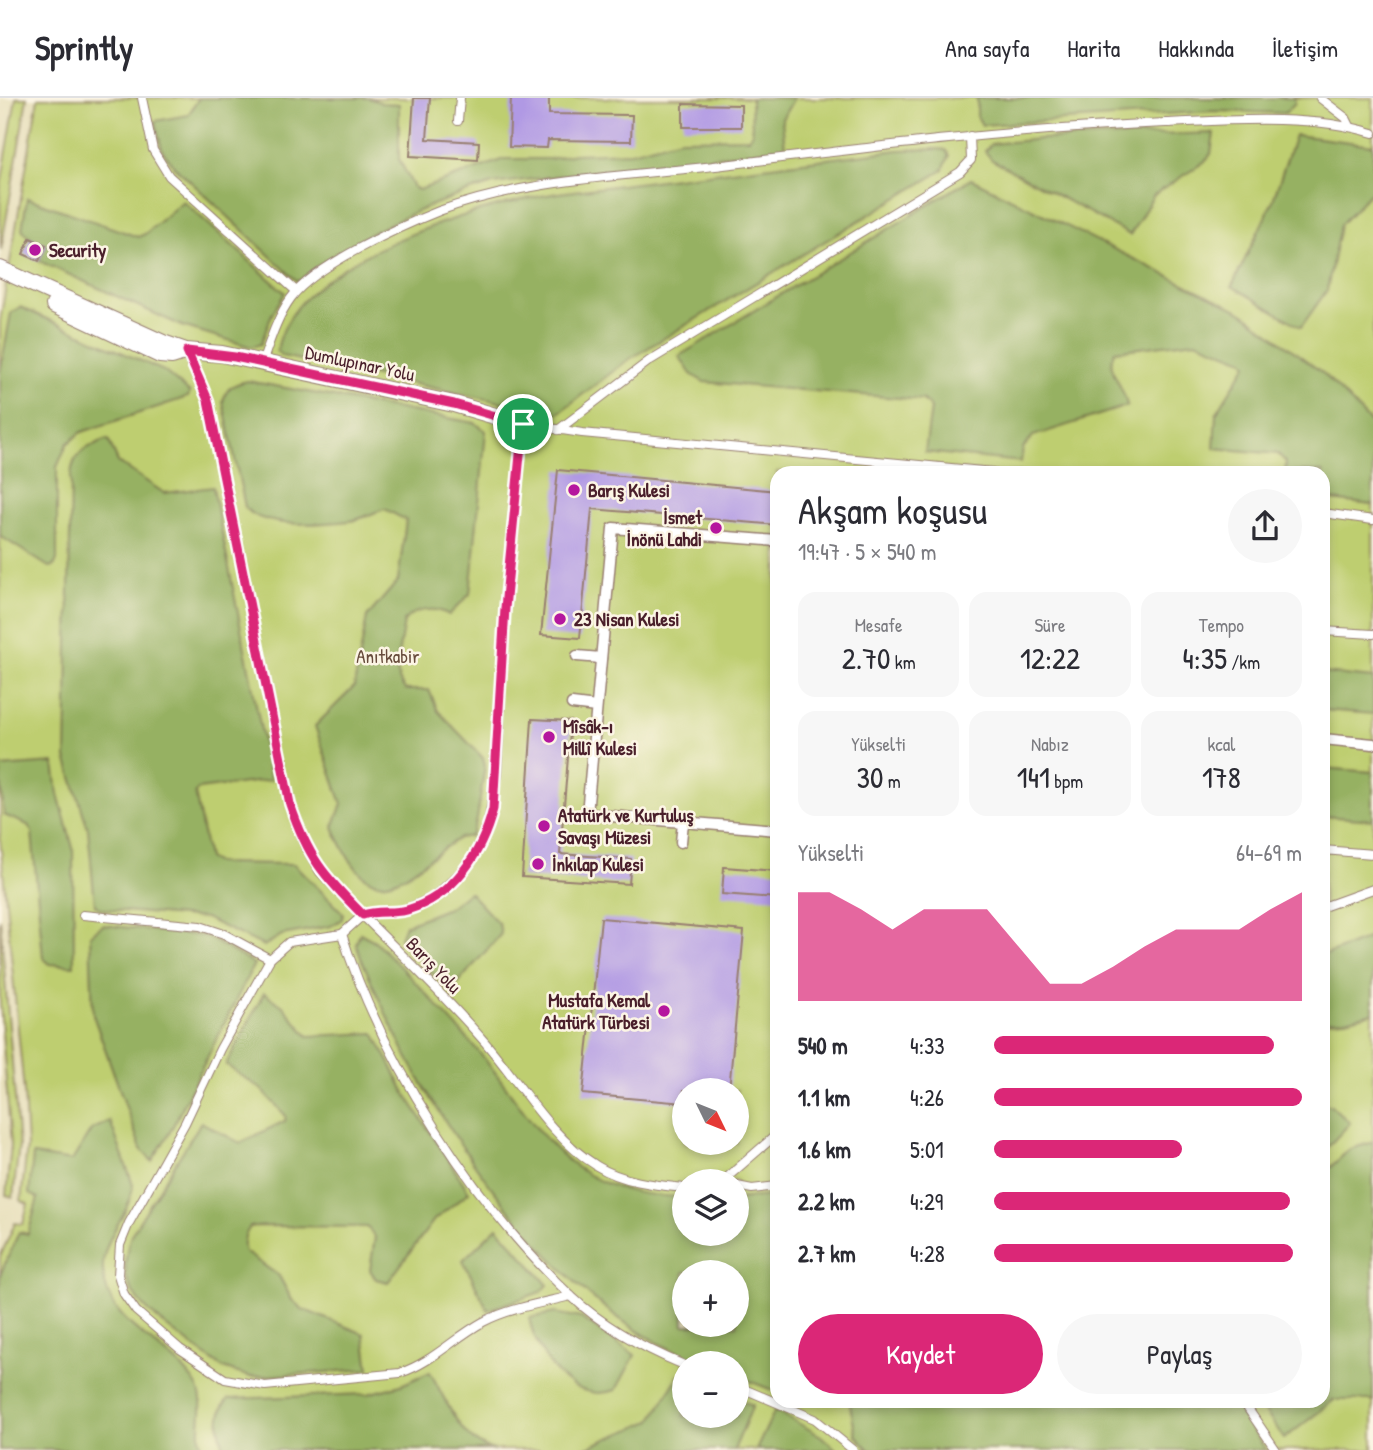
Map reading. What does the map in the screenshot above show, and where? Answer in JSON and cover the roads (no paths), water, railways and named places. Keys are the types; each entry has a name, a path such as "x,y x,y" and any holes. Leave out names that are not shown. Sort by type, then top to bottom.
{"street":[{"name":"Dumlupınar Yolu","path":"0,269 187,351 261,363 454,404 523,424"},
{"name":"Dumlupınar Yolu","path":"0,278 160,355 172,356 187,351"},
{"path":"770,540 612,528 587,814 770,829"},
{"path":"577,656 601,658"},
{"path":"572,704 596,707"},
{"path":"1330,740 1373,744"},
{"path":"681,842 683,822"}],"lane":[{"path":"142,98 153,150 169,176 296,291"},
{"path":"458,121 460,98"},
{"path":"1320,98 1346,118 1350,126"},
{"path":"261,363 281,313 296,291 338,262 401,228 471,200 568,182 1040,128 1210,121 1350,126 1373,133"},
{"path":"558,430 649,361 960,172 971,160 970,136"},
{"name":"Barış Yolu","path":"187,351 208,400 290,804 306,847 320,872 483,1040 540,1112 571,1146 597,1166 620,1177 672,1186"},
{"path":"571,1296 502,1313 464,1334 420,1365 400,1373 265,1386 236,1383 213,1373 164,1336 130,1304 118,1275 121,1239 270,959 289,942 342,934 363,915 405,910 434,897 469,865 487,830 497,774 505,608 523,424 894,466"},
{"path":"1330,514 1373,520"},
{"path":"1330,631 1373,634"},
{"path":"1330,851 1373,854"},
{"path":"1330,905 1373,890"},
{"path":"83,915 200,926 224,934 270,959"},
{"path":"342,934 355,973 395,1059 449,1147 498,1213 571,1296 623,1336 672,1359"},
{"path":"738,1169 770,1140"},
{"path":"749,1188 770,1187"},
{"path":"749,1391 770,1400"},
{"path":"790,1408 805,1414 853,1450"},
{"path":"1247,1408 1276,1450"}],"place":[{"name":"Security","path":"35,250"},
{"name":"Barış Kulesi","path":"574,490"},
{"name":"İsmet İnönü Lahdi","path":"716,528"},
{"name":"23 Nisan Kulesi","path":"560,619"},
{"name":"Mîsâk-ı Millî Kulesi","path":"549,737"},
{"name":"Atatürk ve Kurtuluş Savaşı Müzesi","path":"544,826"},
{"name":"İnkılap Kulesi","path":"538,864"},
{"name":"Mustafa Kemal Atatürk Türbesi","path":"664,1011"}],"park label":[{"name":"Anıtkabir","path":"388,656"}]}
